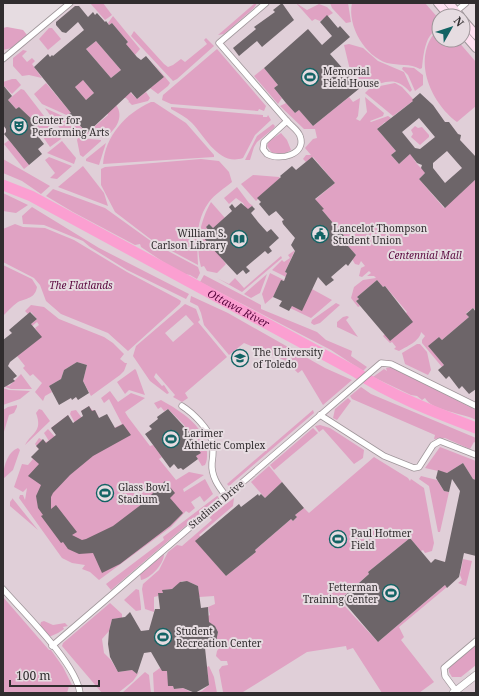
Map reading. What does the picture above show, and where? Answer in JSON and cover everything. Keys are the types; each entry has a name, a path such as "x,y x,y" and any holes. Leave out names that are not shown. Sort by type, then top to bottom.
{"street":[{"path":"3,59 70,3"},
{"path":"266,3 219,43 287,121 300,136 298,147 291,155 284,158 267,154 263,149 264,142 287,121"},
{"name":"Stadium Drive","path":"52,646 383,361 476,406"},
{"path":"182,406 192,414 211,437 213,446 213,472 216,482 226,496"},
{"path":"320,415 384,456 414,468 418,468 433,445 438,441 476,455"},
{"path":"3,588 52,646 74,675 80,693"},
{"path":"476,641 444,668 445,676 455,692 476,675"}],"shaded area":[{"name":"The University of Toledo","path":"70,3 437,3 441,8 431,8 431,48 471,48 471,44 476,50 476,665 469,671 476,680 476,693 3,693 3,28 23,30 29,37"}],"green space":[{"path":"90,3 103,3 112,15 105,20"},
{"path":"255,3 257,3 254,8 224,34 218,35"},
{"path":"296,3 307,10 319,4 327,7 333,13 320,21 315,19 312,21"},
{"path":"330,3 348,3 351,22 346,23 332,8"},
{"path":"352,3 425,3 431,10 431,35 428,39 424,53 422,68 420,69 412,66 387,63 372,54 359,39 352,21"},
{"path":"113,16 140,49 135,55 126,44 128,42 112,23 109,25 108,23"},
{"path":"7,27 23,30 27,35 12,48 3,50 3,28"},
{"path":"49,28 52,28 61,39 48,50 39,39"},
{"path":"134,31 168,67 181,59 185,62 207,44 204,40 206,38 214,46 173,81 131,36"},
{"path":"431,38 431,48 464,48 476,62 476,106 457,122 439,103 427,78 425,65 426,52"},
{"path":"96,41 121,70 111,78 86,49"},
{"path":"349,44 363,48 378,61 404,72 412,90 410,92 399,83 395,82 385,82 367,87 364,86 350,70 344,45"},
{"path":"217,49 266,106 264,111 259,109 258,111 171,104 162,100 163,95"},
{"path":"23,50 27,51 22,56 27,62 32,58 35,61 32,64 42,78 29,75 22,76 13,66 13,58"},
{"path":"150,59 170,83 158,94 150,88 164,77"},
{"path":"69,63 94,93 86,100 75,87 77,85"},
{"path":"403,67 414,68 423,75 423,85 415,91 408,75 402,69"},
{"path":"264,68 278,85 274,88 282,98 278,104 254,76"},
{"path":"16,79 21,85 12,94 3,85 3,82"},
{"path":"46,83 71,113 69,114 71,117 42,104 34,94"},
{"path":"395,83 402,87 413,99 413,101 393,116 365,93 370,88"},
{"path":"21,89 24,90 44,116 36,123 19,107 16,109 8,100"},
{"path":"130,92 137,99 146,92 150,98 148,101 132,105 129,102 128,103 129,101 126,98 124,98"},
{"name":"Centennial Mall","path":"349,97 353,102 360,98 358,116 356,119 360,121 367,112 365,97 384,113 383,116 370,121 371,122 388,116 391,118 387,123 385,122 377,129 396,151 391,155 399,164 411,153 419,166 427,171 419,179 444,208 476,179 476,310 473,308 466,313 469,317 442,340 439,337 429,346 444,365 442,367 422,343 425,336 421,332 415,341 399,351 394,349 396,347 392,342 390,343 383,336 407,312 385,286 383,287 377,280 357,297 359,299 356,301 360,306 358,307 351,298 354,287 363,280 376,278 374,276 367,276 371,273 369,271 362,277 359,276 361,268 365,266 361,261 359,265 355,264 352,259 356,255 341,238 344,236 322,210 324,209 318,203 310,204 335,183 313,157 306,162 303,159 306,155 311,155 305,148 313,139 317,138 315,129 304,129 280,106 286,103 295,113 299,110 313,126"},
{"path":"151,102 154,102 186,123 214,155 214,157 103,164 108,144 118,127 133,112"},
{"path":"116,105 119,110 119,119 115,128 103,138 76,134 72,118 87,133 108,115 107,113"},
{"path":"171,107 263,115 263,117 267,117 268,115 271,120 255,135 243,158 234,159 227,158 220,154 208,143 192,123 171,109"},
{"path":"45,108 69,119 73,135 64,134"},
{"path":"46,119 61,139 50,147 36,127"},
{"path":"273,124 275,126 274,128 257,142 250,160 245,160 257,136"},
{"path":"415,126 418,128 422,127 429,135 429,137 420,145 411,137 413,134 411,130"},
{"path":"281,133 287,140 291,150 284,154 272,153 267,146 269,141"},
{"path":"78,138 101,141 83,157 80,155 77,140"},
{"path":"9,140 29,165 24,169 4,144"},
{"path":"62,141 76,158 74,164 47,153"},
{"path":"106,143 99,165 86,161 86,159"},
{"path":"49,157 72,166 57,179 50,178 55,173 45,160"},
{"path":"3,159 50,186 41,194 22,181 3,173"},
{"path":"201,159 219,161 229,172 232,182 211,199 204,209 198,232 198,265 153,241 115,212 101,185 101,169 105,167"},
{"path":"83,166 104,193 108,206 58,187"},
{"path":"253,175 280,178 256,201 241,184"},
{"path":"237,187 253,206 247,210 243,203 236,198 229,204 224,198"},
{"path":"53,189 105,208 155,244 198,267 200,273 197,279 190,275 180,273 141,247 140,244 135,245 46,196"},
{"path":"3,193 28,205 16,213 3,211"},
{"path":"211,202 225,218 213,228 209,224 206,227 210,232 204,235 209,242 204,246 208,250 212,246 226,264 217,273 207,271 204,266 201,267 198,251 201,225"},
{"path":"32,207 99,248 189,294 186,299 127,270 83,241 44,225 23,224 22,216"},
{"name":"The Flatlands","path":"15,224 23,227 45,228 74,240 127,272 178,299 181,301 180,304 128,351 108,333 61,314 46,301 40,285 34,278 3,262 3,229"},
{"path":"295,250 285,272 287,273 286,277 272,270 282,260 284,262 290,258 288,255"},
{"path":"281,256 282,258 242,292 217,278 229,284 235,278 244,288"},
{"path":"3,265 32,279 37,287 36,291 30,298 18,302 3,316"},
{"path":"270,273 284,280 281,281 273,297 265,304 262,294"},
{"path":"267,274 260,293 251,298 244,294"},
{"path":"204,275 261,305 261,309 317,332 326,340 352,351 351,356 367,367 363,371 331,350 200,282"},
{"path":"312,289 332,300 311,318 290,308"},
{"path":"191,296 228,313 325,368 352,380 323,405 302,370 298,373 284,360 244,343 229,355 204,325 198,306 190,302"},
{"path":"336,303 340,305 320,323 314,325 311,323 312,320"},
{"path":"185,304 196,309 200,320 198,322 227,357 185,393 188,398 182,402 173,397 175,395 156,373 154,377 162,386 164,385 169,393 167,394 150,381 133,356 136,346","holes":["186,315 194,324 173,342 165,333"]},
{"path":"31,305 44,307 59,319 104,337 113,343 124,354 120,359 127,363 124,371 91,396 83,381 87,365 77,362 64,370 61,379 49,386 52,392 45,396 43,401 35,392 42,383 33,374 30,376 23,368 25,366 17,356 41,337 35,328 39,325 37,322 32,326 31,324 37,319 31,312 28,314 25,311"},
{"path":"343,317 349,317 346,320 358,337 337,327 337,322"},
{"path":"417,344 420,344 427,352 431,370 428,375 405,364 402,353"},
{"path":"391,367 476,410 476,420 441,409 434,406 425,398 422,400 417,396 411,395 373,377 384,369 387,371 386,368"},
{"path":"135,369 145,395 129,390 125,394 117,382"},
{"path":"21,374 32,389 11,389 5,387 7,385 9,386"},
{"path":"361,387 371,394 476,438 476,443 474,442 470,449 445,438 434,439 435,435 352,399 350,396"},
{"path":"3,388 9,390 30,391 20,399 3,405"},
{"name":"Glass Bowl Stadium","path":"110,391 118,402 131,393 145,398 125,412 128,417 150,446 153,445 162,457 159,459 176,480 189,472 204,475 183,489 184,492 205,479 213,494 204,502 200,496 191,502 195,508 189,513 186,511 171,527 99,580 90,572 82,569 85,565 72,563 62,558 19,498 20,495 23,495 25,500 27,488 23,492 14,487 22,464 28,465 33,459 31,457 40,451 35,444 39,438 46,442 49,441 44,433 48,429 55,437 57,436 51,428 68,415 73,424 75,423 70,414 71,411 76,410 82,418 84,417 81,411 89,406 92,410 95,410 99,418 114,428 122,424 109,399 104,403 101,398"},
{"path":"348,398 351,401 337,420 333,418 335,409"},
{"path":"161,400 185,415 198,428 206,444 207,458 205,465 202,466 196,456 200,453 197,448 199,446 184,425 168,409 164,411 161,407 158,409 154,403"},
{"path":"17,405 14,413 9,415 3,435 3,410"},
{"path":"39,409 42,410 50,421 25,445 36,431 38,419 36,413"},
{"path":"313,410 314,413 229,486 227,484"},
{"path":"320,425 330,428 364,450 363,458 354,464 323,429 319,432 315,426"},
{"path":"313,428 318,433 274,470 270,465"},
{"path":"440,447 476,461 476,480 473,479 463,463 447,473 425,468"},
{"path":"18,448 20,450 13,470 3,479 6,461 11,453"},
{"path":"374,457 408,478 410,481 411,479 424,488 434,543 432,551 425,553 423,550 421,551 410,538 368,572 369,574 339,600 378,642 445,585 447,587 399,627 404,637 401,640 434,682 419,693 382,693 353,648 347,650 346,646 307,652 243,692 244,693 223,692 219,670 222,666 228,665 227,661 221,661 216,656 220,647 216,643 218,632 215,626 208,622 208,616 210,615 208,607 215,604 214,596 199,597 198,586 182,581 172,589 163,590 163,593 154,597 154,612 145,609 142,589 143,584 159,570 168,552 177,545 182,546 212,520 209,517 234,498 233,506 199,535 201,537 196,541 226,576 256,552 255,550 291,519 293,521 297,517 295,515 304,508 309,513"},
{"path":"269,466 282,482 265,498 251,482"},
{"path":"421,476 437,480 444,491 449,492 440,532 438,532 429,486 419,479"},
{"path":"217,496 219,497 217,499 111,590 106,584 164,540 163,537"},
{"path":"13,498 38,530 10,506 10,502"},
{"path":"164,554 162,562 153,574 141,580 140,574"},
{"path":"463,559 472,561 466,586 458,583 462,580 460,575"},
{"path":"136,589 139,590 141,610 136,611 124,600"},
{"path":"3,597 49,650 51,650 63,667 72,685 69,686 67,693 3,693"},
{"path":"110,603 122,614 122,618 112,619 109,631 102,639 104,653 111,660 118,672 132,670 137,674 140,671 133,681 118,693 102,693 62,646 63,643"},
{"path":"44,621 53,625 65,623 68,626 63,627 64,629 49,637 40,626 41,622"},
{"path":"476,645 476,665 461,677 452,677 449,672 449,667"},
{"path":"209,666 214,677 217,693 195,693 202,691 209,685 207,667"},
{"path":"160,668 162,671 167,671 169,686 173,686 174,689 183,688 193,693 154,693 153,673"},
{"path":"145,672 149,675 151,693 122,693"}],"building":[{"path":"282,3 294,20 262,47 257,41 239,56 233,48 256,29 254,27 275,12 273,10"},
{"path":"75,6 79,6 88,17 93,12 95,15 97,13 109,25 112,23 128,42 126,44 137,57 141,60 146,56 164,77 137,99 131,92 87,133 69,114 71,113 34,67 48,54 50,57 52,55 53,56 84,30 78,22 66,33 62,32 56,25 56,22","holes":["96,41 121,70 111,78 86,49","83,80 94,93 86,100 75,87"]},
{"name":"Memorial Field House","path":"327,15 338,28 340,26 350,37 330,54 360,88 313,126 299,110 295,113 286,103 274,88 278,85 264,68 308,29 322,45 332,36 320,22"},
{"name":"Center for Performing Arts","path":"3,85 12,96 8,100 16,109 19,107 36,123 34,124 40,132 37,135 44,144 38,149 42,154 29,165 4,134 6,129 3,125"},
{"path":"420,93 433,105 445,122 449,122 458,134 461,135 460,140 476,157 476,179 445,208 419,179 425,173 421,168 422,165 417,163 410,154 399,164 391,155 396,151 377,129 413,101 412,100","holes":["419,118 435,137 420,149 415,148 402,132","447,151 462,168 445,183 433,168 433,163"]},
{"name":"Lancelot Thompson Student Union","path":"312,157 335,183 315,199 324,209 322,210 344,236 341,238 356,255 348,266 346,264 331,277 334,280 326,286 318,277 302,311 292,306 289,311 279,306 282,301 273,297 281,280 284,281 287,273 285,272 295,251 291,245 295,238 283,224 282,221 284,220 276,211 269,216 259,204 261,202 257,198 292,166 296,170"},
{"name":"William S. Carlson Library","path":"241,203 248,209 252,206 255,209 251,213 258,222 267,232 271,229 279,238 269,247 272,251 268,254 265,251 246,267 250,271 246,274 243,270 237,275 211,247 207,250 204,246 208,243 203,237 209,231 206,227 209,224 213,228 232,211 229,207 232,204 235,208"},
{"path":"377,280 383,287 385,286 413,322 390,341 356,301 359,299 357,297"},
{"path":"473,308 476,312 476,389 469,394 462,386 459,389 449,376 446,379 438,370 444,365 428,346 439,337 442,340 469,317 466,314"},
{"path":"30,312 37,319 31,324 42,337 10,362 8,366 17,376 13,379 15,381 3,388 3,340 12,333 9,330"},
{"path":"77,362 87,365 83,381 89,393 78,400 76,397 72,400 71,398 59,405 49,386 61,379 64,370"},
{"path":"89,406 92,411 95,410 99,418 107,414 115,428 123,424 131,435 93,456 70,475 53,493 51,497 51,509 56,505 77,532 72,535 82,540 113,526 142,504 165,481 175,493 170,498 183,513 170,526 120,564 102,573 93,553 79,554 68,549 63,542 61,543 41,516 43,515 38,508 36,496 41,485 28,476 39,464 31,457 39,449 36,446 43,439 46,443 56,435 51,428 68,415 73,423 83,416 81,411"},
{"name":"Larimer Athletic Complex","path":"168,409 190,433 189,434 199,447 197,448 201,453 196,456 198,459 183,470 181,468 178,469 174,464 170,468 145,434 152,429 149,426 158,419 157,417"},
{"name":"Fetterman Training Center","path":"463,463 473,479 476,480 476,556 464,553 459,577 447,588 445,585 378,642 341,599 369,574 368,572 410,538 431,563 435,559 445,562 460,491 452,479 449,492 444,491 436,478 438,470 447,473"},
{"path":"282,482 304,508 295,515 297,517 293,521 291,519 255,550 256,552 226,576 195,541 239,504 241,507 258,494 259,496 261,494 265,498"},
{"name":"Student Recreation Center","path":"187,581 198,586 201,608 208,607 209,622 215,626 218,632 216,642 205,648 209,685 195,693 183,688 174,689 173,686 168,686 167,671 162,671 151,652 144,653 137,674 132,670 118,672 110,657 108,644 112,619 125,617 130,612 141,631 149,630 155,609 160,609 158,593 163,593 162,590 172,589 180,582"}],"waterway":[{"name":"Ottawa River","path":"3,185 31,196 398,396 476,428"}],"place":[{"name":"Memorial Field House","path":"310,77"},
{"name":"Center for Performing Arts","path":"19,126"},
{"name":"Lancelot Thompson Student Union","path":"320,234"},
{"name":"William S. Carlson Library","path":"239,239"},
{"name":"The University of Toledo","path":"240,358"},
{"name":"Larimer Athletic Complex","path":"171,439"},
{"name":"Glass Bowl Stadium","path":"105,493"},
{"name":"Paul Hotmer Field","path":"338,539"},
{"name":"Fetterman Training Center","path":"391,593"},
{"name":"Student Recreation Center","path":"163,637"}]}
